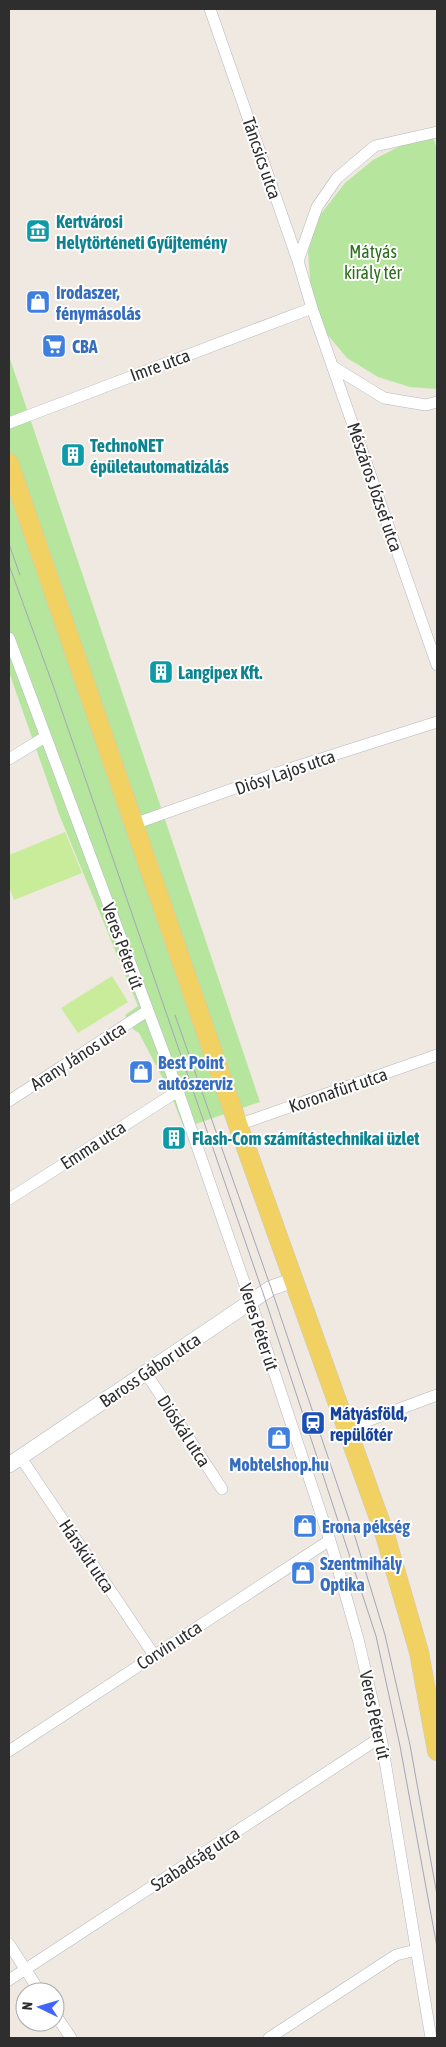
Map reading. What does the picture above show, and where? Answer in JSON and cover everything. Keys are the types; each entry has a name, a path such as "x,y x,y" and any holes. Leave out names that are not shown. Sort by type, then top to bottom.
{"main road":[{"path":"9,462 238,1125 386,1535 419,1652 435,1729 437,1751"}],"street":[{"name":"Táncsics utca","path":"210,9 298,261 312,308"},
{"path":"298,261 317,207 337,178 375,146 437,132"},
{"name":"Mészáros József utca","path":"312,308 437,665"},
{"name":"Imre utca","path":"9,423 312,308"},
{"path":"332,366 384,398 426,405 437,402"},
{"name":"Veres Péter út","path":"9,638 178,1091 330,1540 358,1639 381,1737 431,2038"},
{"name":"Diósy Lajos utca","path":"134,824 286,770 437,722"},
{"path":"9,759 45,736"},
{"name":"Arany János utca","path":"9,1101 147,1011"},
{"name":"Koronafürt utca","path":"238,1125 437,1055"},
{"name":"Emma utca","path":"9,1199 178,1091"},
{"name":"Baross Gábor utca","path":"15,1462 271,1288 294,1280"},
{"name":"Dióskál utca","path":"146,1373 222,1489"},
{"path":"348,1428 437,1395"},
{"name":"Hárskút utca","path":"15,1462 154,1655"},
{"name":"Corvin utca","path":"9,1751 330,1540"},
{"name":"Szabadság utca","path":"9,1980 381,1737"},
{"path":"9,1944 33,1982"},
{"path":"270,2038 396,1955 416,1950"}],"green space":[{"name":"Mátyás király tér","path":"433,137 437,149 437,389 410,387 378,377 347,358 326,333 311,291 308,252 317,219 345,183 373,160 404,144"},
{"path":"9,356 260,1102 184,1128 169,1090 139,1033 134,1030 125,1015 138,1006 59,814 9,672"},
{"path":"65,832 82,873 14,900 9,886 9,855"},
{"path":"112,976 128,1002 78,1033 61,1008"}],"tram line":[{"path":"9,544 20,575"},
{"path":"9,565 54,688 263,1293 376,1636 400,1746 437,1947"},
{"path":"175,1015 271,1288 356,1540 385,1635 410,1745 437,1895"}],"place":[{"name":"Kertvárosi Helytörténeti Gyűjtemény","path":"38,231"},
{"name":"Irodaszer, fénymásolás","path":"38,302"},
{"name":"CBA","path":"54,346"},
{"name":"TechnoNET épületautomatizálás","path":"73,455"},
{"name":"Langipex Kft.","path":"161,672"},
{"name":"Best Point autószerviz","path":"141,1072"},
{"name":"Flash-Com számítástechnikai üzlet","path":"174,1138"},
{"name":"Mátyásföld, repülőtér","path":"313,1423"},
{"name":"Mobtelshop.hu","path":"279,1438"},
{"name":"Erona pékség","path":"305,1526"},
{"name":"Szentmihály Optika","path":"303,1573"}]}
